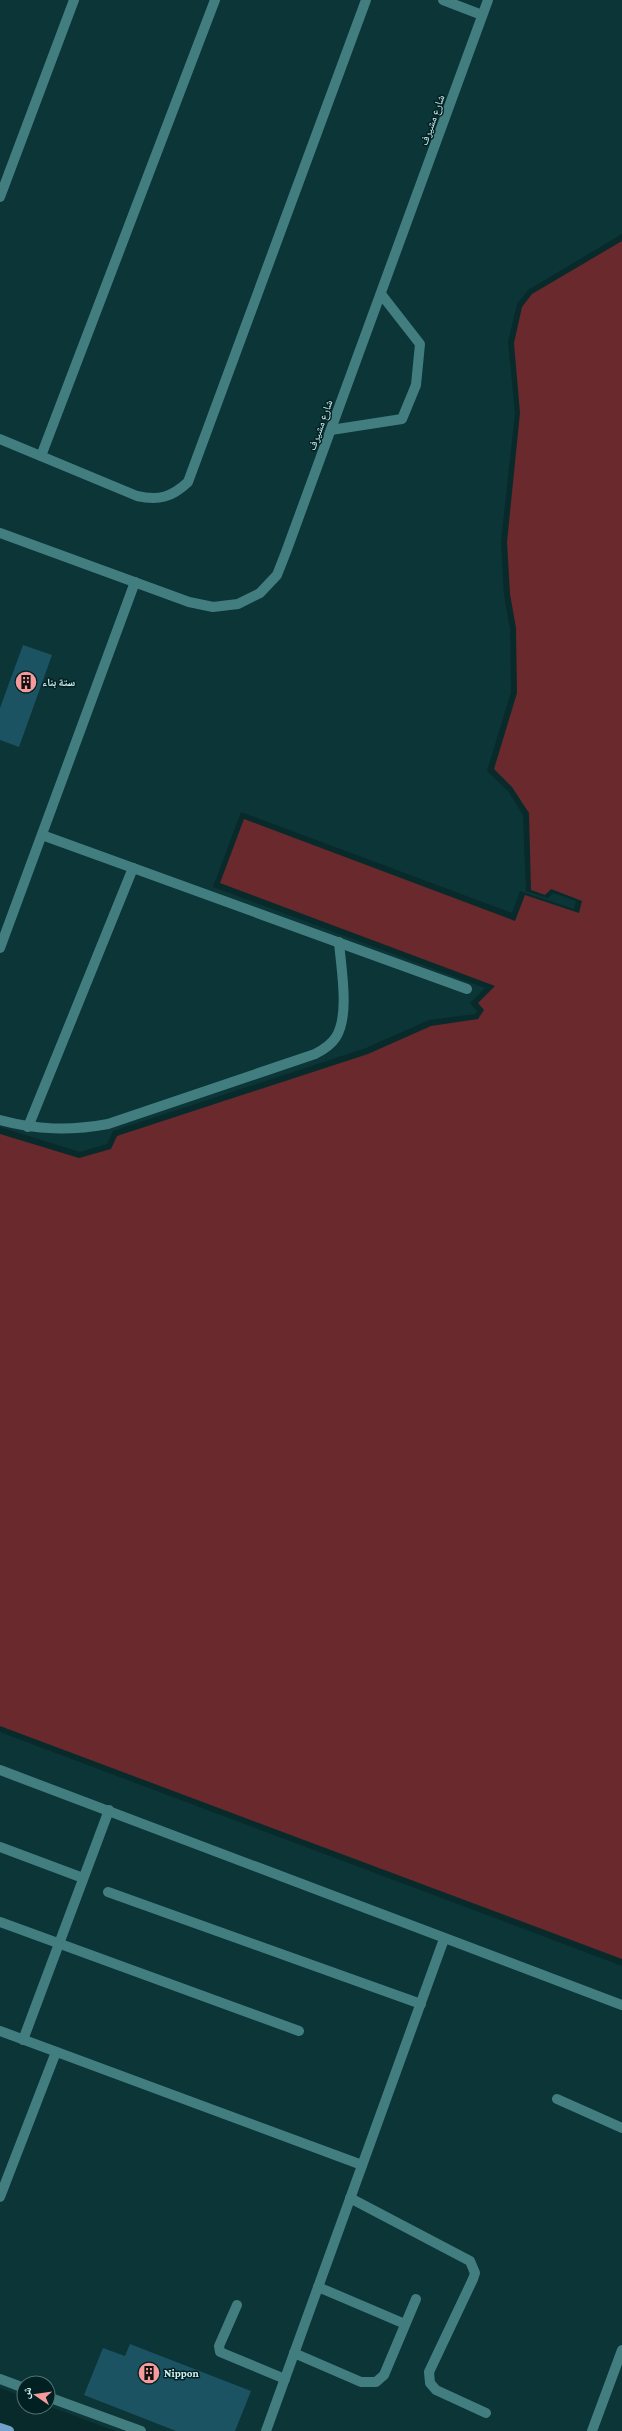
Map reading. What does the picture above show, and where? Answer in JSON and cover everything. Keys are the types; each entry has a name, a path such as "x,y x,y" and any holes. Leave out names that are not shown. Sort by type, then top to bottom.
{"main road":[{"path":"0,2428 9,2431"}],"street":[{"path":"0,197 74,0"},
{"path":"41,456 215,0"},
{"path":"0,439 137,496 151,499 172,494 188,482 366,0"},
{"path":"443,0 482,15"},
{"name":"شارع مشيرف","path":"0,533 189,602 214,607 238,604 260,593 277,575 488,0"},
{"path":"331,430 402,419 416,385 420,344 381,294"},
{"path":"0,948 135,582"},
{"path":"42,835 467,989"},
{"path":"28,1127 133,868"},
{"path":"0,1120 28,1127 75,1129 108,1124 315,1054 327,1048 336,1038 343,1018 339,942"},
{"path":"0,1770 109,1810 444,1939 622,2004"},
{"path":"23,2040 109,1810"},
{"path":"0,1847 84,1878"},
{"path":"108,1892 421,2004"},
{"path":"0,1922 299,2031"},
{"path":"266,2431 444,1939"},
{"path":"0,2031 362,2165"},
{"path":"0,2197 56,2052"},
{"path":"557,2099 622,2128"},
{"path":"350,2198 470,2261 474,2266 473,2279 429,2372 429,2378 436,2390 486,2413"},
{"path":"318,2287 405,2324"},
{"path":"294,2353 361,2382 371,2384 376,2382 384,2374 416,2298"},
{"path":"237,2305 220,2346 220,2352 285,2379"},
{"path":"592,2431 622,2350"},
{"path":"0,2379 16,2385"},
{"path":"56,2400 141,2431"}],"shaded area":[{"path":"0,0 622,0 622,234 528,290 517,304 508,342 515,413 501,542 504,595 510,629 511,692 487,771 508,791 523,815 526,891 548,898 553,893 576,901 574,909 520,891 512,913 241,812 213,887 485,988 470,1003 477,1011 475,1014 429,1020 366,1048 113,1131 107,1144 80,1152 0,1127"},
{"path":"622,241 622,1959 0,1726 0,1134 79,1158 111,1149 117,1136 368,1054 431,1026 478,1019 484,1010 478,1003 495,986 220,883 244,819 515,921 525,895 579,913 582,901 551,889 545,895 531,890 529,813 512,787 494,769 517,693 516,628 510,594 507,542 520,413 514,343 522,307 532,294"},
{"path":"0,1732 622,1966 622,2431 115,2431 56,2409 56,2375 16,2375 16,2394 0,2388"}],"building":[{"name":"ستة بناء","path":"23,645 52,655 19,747 0,740 0,708"},
{"name":"Nippon","path":"130,2344 251,2391 235,2431 176,2431 84,2395 103,2348 125,2356"}],"place":[{"name":"ستة بناء","path":"26,682"},
{"name":"Nippon","path":"149,2373"}]}
